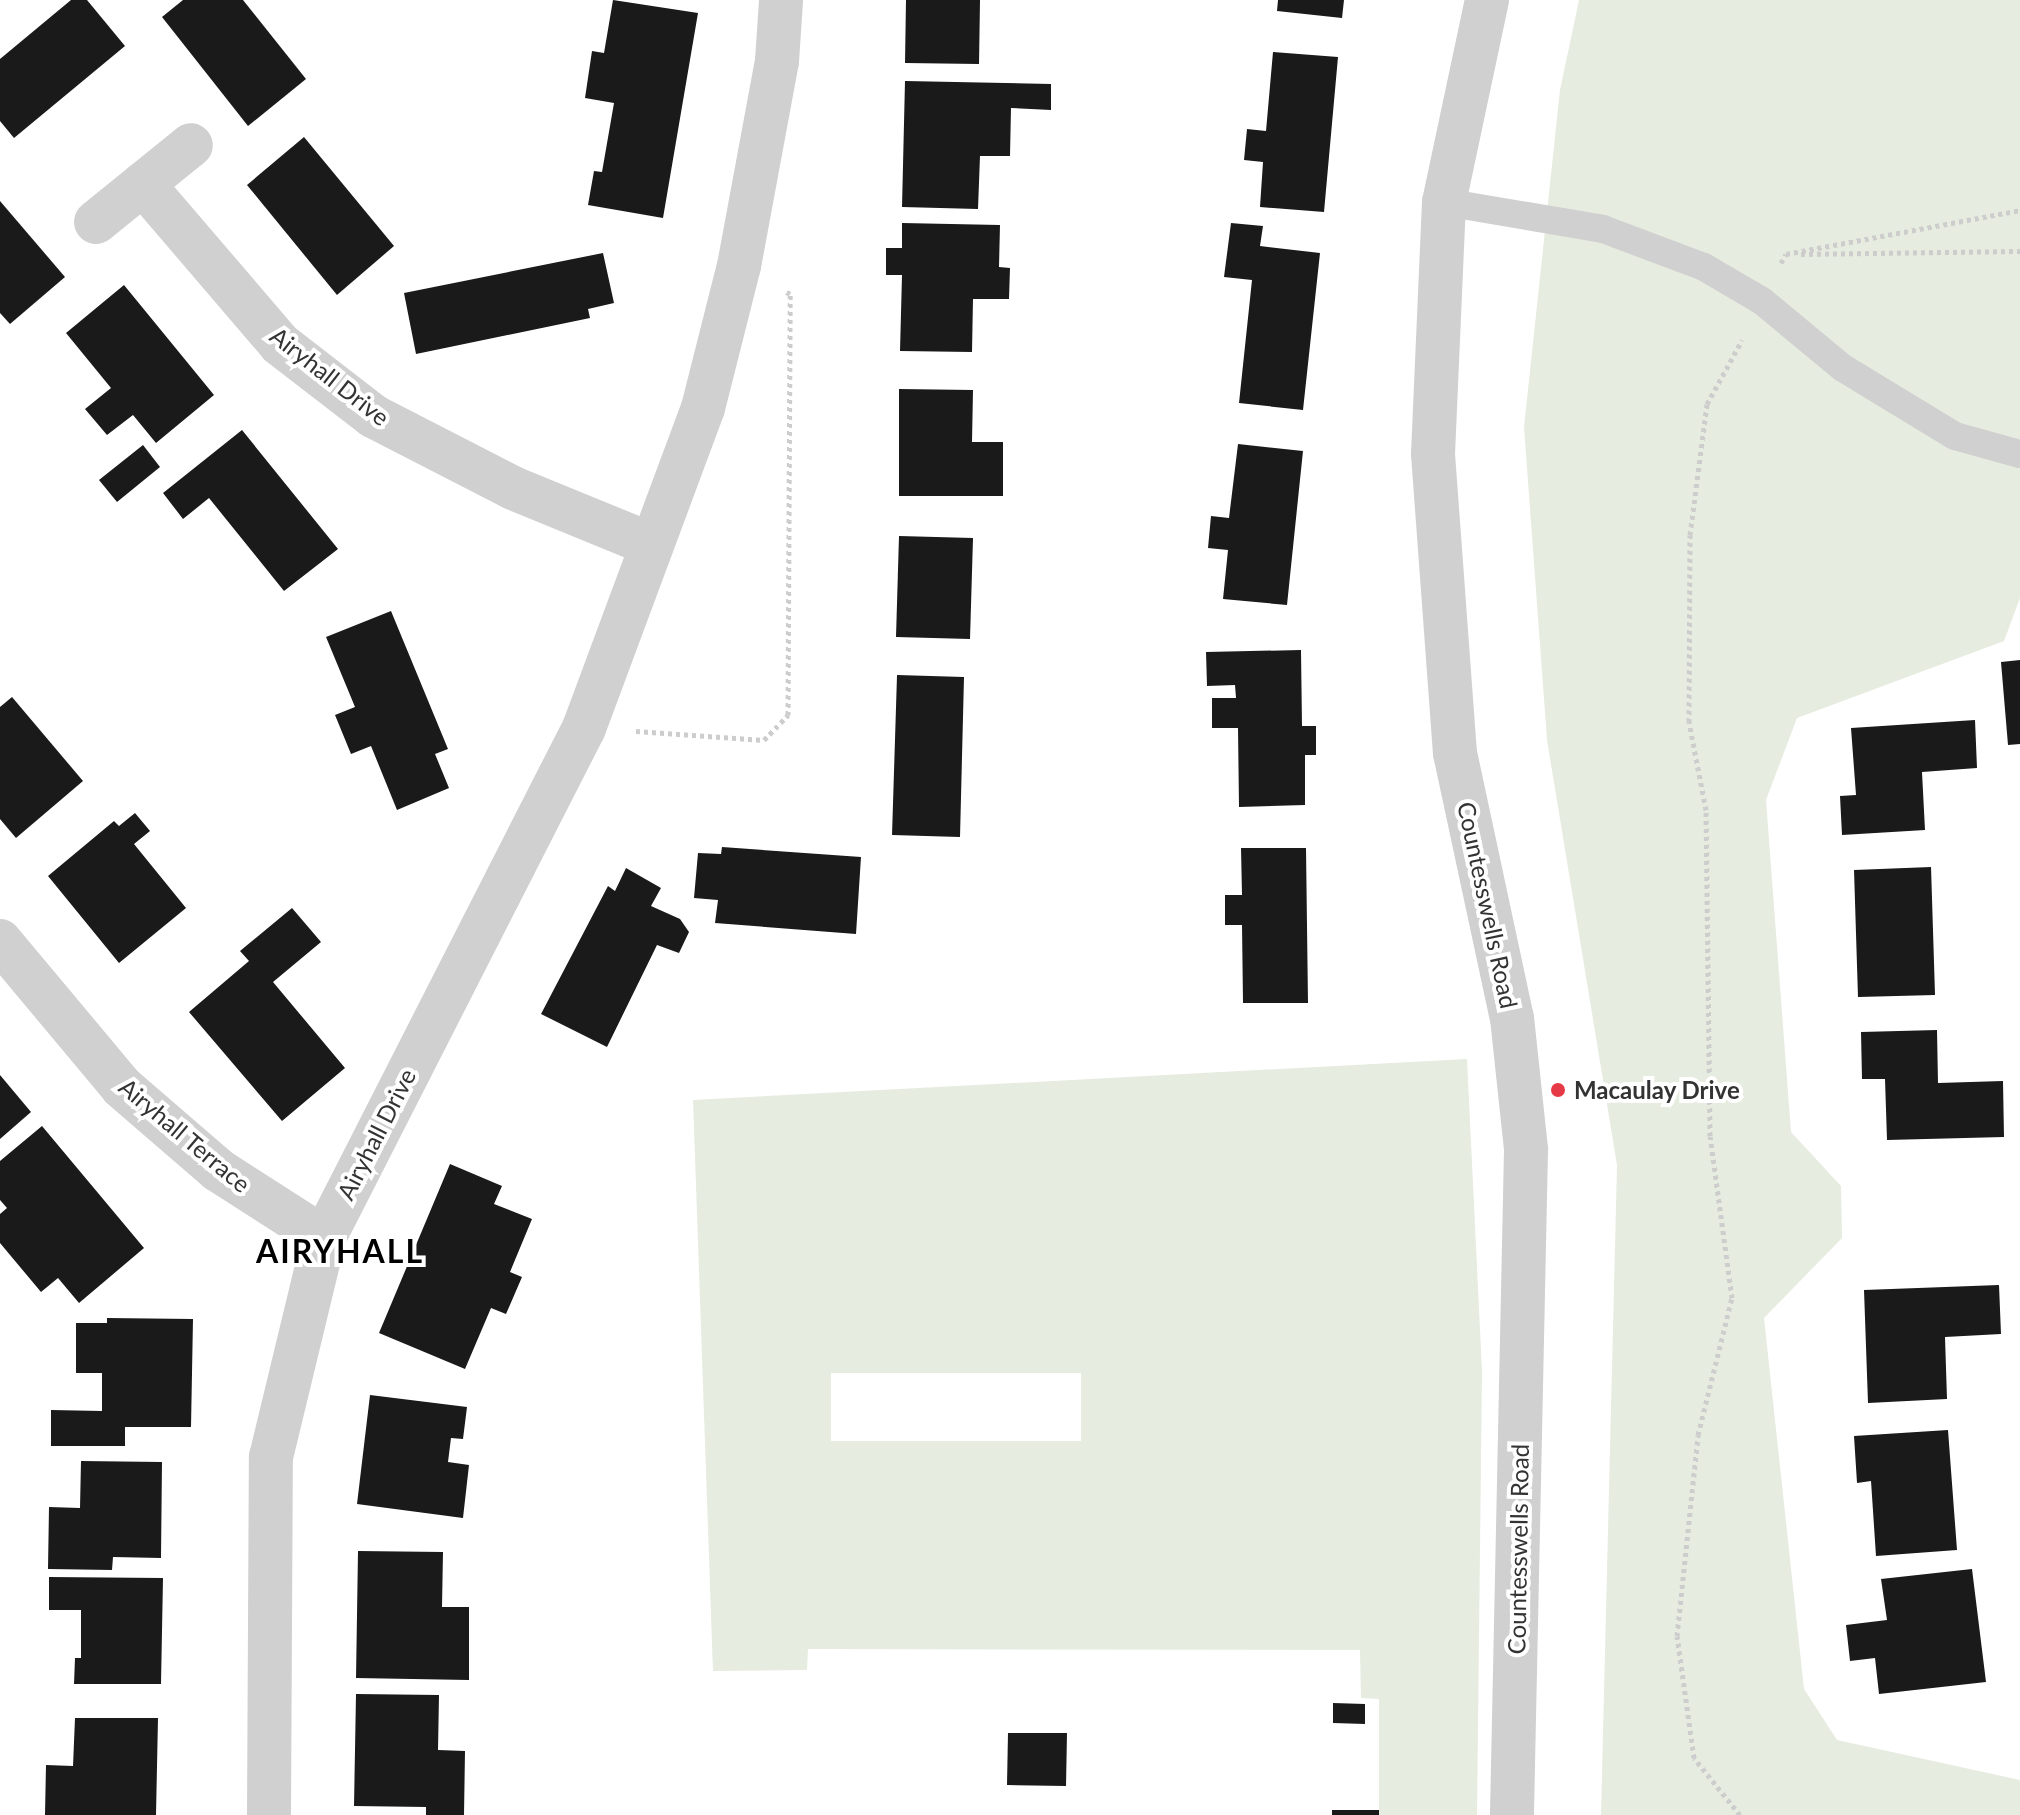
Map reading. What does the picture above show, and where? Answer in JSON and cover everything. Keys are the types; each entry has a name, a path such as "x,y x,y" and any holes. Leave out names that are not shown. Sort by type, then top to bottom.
{"street":[{"name":"Airyhall Drive","path":"269,1815 271,1457 324,1238 584,728 703,408 739,266 777,61 781,0"},
{"name":"Countesswells Road","path":"1487,0 1444,202 1433,454 1455,753 1512,1018 1526,1150 1512,1815"},
{"path":"96,222 191,145"},
{"name":"Airyhall Drive","path":"143,184 280,344 373,416 513,488 652,545"},
{"name":"Airyhall Terrace","path":"0,941 122,1087 218,1170 324,1238"}],"lane":[{"path":"1444,202 1603,229 1704,267 1762,301 1843,368 1955,436 2020,454"}],"path":[{"path":"1786,254 2020,210"},
{"path":"1786,254 2020,251"},
{"path":"1740,1815 1694,1758 1677,1636 1698,1435 1732,1298 1710,1136 1706,810 1689,722 1690,535 1707,404 1786,254"},
{"path":"584,728 764,740 788,715 790,294 739,266"}],"shaded area":[{"path":"1579,0 2020,0 2020,598 2004,641 1797,718 1766,800 1791,1132 1841,1186 1842,1238 1764,1318 1804,1689 1837,1740 2020,1780 2020,1815 1601,1815 1617,1165 1547,740 1524,427 1560,90"},
{"path":"1467,1059 1482,1371 1477,1815 1379,1815 1379,1699 1361,1698 1360,1650 808,1649 807,1670 713,1671 693,1100","holes":["831,1373 1081,1373 1081,1441 831,1441"]}],"building":[{"path":"71,0 87,0 125,46 14,138 0,121 0,59"},
{"path":"183,0 243,0 306,79 248,126 162,17"},
{"path":"613,0 698,13 663,218 588,205 594,171 602,172 614,103 585,98 592,51 604,53"},
{"path":"906,0 980,0 979,64 905,63"},
{"path":"1278,0 1344,0 1342,18 1277,11"},
{"path":"1273,52 1338,57 1324,212 1260,207 1263,162 1244,160 1247,129 1266,131"},
{"path":"905,81 1051,84 1051,110 1011,108 1010,156 980,156 978,209 902,207"},
{"path":"304,137 394,246 337,295 247,185"},
{"path":"0,201 65,277 10,324 0,313"},
{"path":"902,223 1000,225 999,267 1010,268 1009,299 973,299 972,352 900,351 902,275 886,275 886,248 902,248"},
{"path":"1231,223 1263,226 1260,246 1320,253 1303,410 1239,403 1252,280 1224,277"},
{"path":"603,253 614,303 588,309 590,318 416,354 404,293"},
{"path":"124,285 214,395 156,443 133,415 107,435 85,409 111,388 66,333"},
{"path":"899,389 973,390 972,442 1003,442 1003,496 899,496"},
{"path":"242,430 338,549 284,591 209,498 183,519 163,493"},
{"path":"1238,444 1303,451 1287,605 1223,599 1228,550 1208,548 1211,516 1229,518"},
{"path":"143,445 160,467 117,502 99,480"},
{"path":"899,536 973,538 970,639 896,637"},
{"path":"391,611 448,749 435,754 449,788 397,810 371,746 351,754 335,715 355,707 326,637"},
{"path":"1301,650 1302,726 1316,726 1316,755 1305,755 1305,805 1239,807 1238,728 1212,728 1212,698 1236,698 1235,685 1207,686 1206,652"},
{"path":"2020,660 2020,744 2008,745 2001,662"},
{"path":"897,675 964,677 960,837 892,835"},
{"path":"12,697 83,781 16,838 0,819 0,707"},
{"path":"1975,720 1977,768 1922,772 1925,830 1842,835 1840,796 1856,795 1851,728"},
{"path":"135,813 150,831 134,844 186,908 119,963 48,876 114,821 119,826"},
{"path":"722,847 861,857 856,934 715,923 718,900 694,898 698,853 721,854"},
{"path":"1241,848 1306,848 1308,1003 1243,1003 1242,925 1225,925 1225,895 1242,895"},
{"path":"1931,867 1935,995 1858,997 1854,870"},
{"path":"626,868 661,888 651,906 680,919 689,932 679,953 657,945 607,1047 541,1014 608,886 615,891"},
{"path":"292,908 321,942 273,982 345,1068 282,1121 189,1012 249,961 240,951"},
{"path":"1937,1030 1938,1083 2003,1081 2004,1137 1887,1140 1885,1079 1862,1079 1861,1032"},
{"path":"0,1075 31,1112 0,1139"},
{"path":"42,1126 144,1248 79,1303 58,1278 41,1292 0,1243 0,1214 7,1208 0,1200 0,1161"},
{"path":"450,1164 502,1186 494,1204 532,1219 510,1272 522,1277 506,1314 491,1308 465,1369 379,1333"},
{"path":"1999,1285 2001,1334 1945,1337 1947,1399 1868,1403 1864,1290"},
{"path":"107,1318 193,1319 191,1427 125,1427 125,1446 51,1446 51,1410 102,1411 102,1373 76,1373 76,1323 107,1323"},
{"path":"370,1395 467,1407 463,1439 451,1438 448,1462 469,1465 463,1518 357,1504"},
{"path":"1948,1430 1957,1550 1876,1556 1871,1481 1857,1483 1854,1436"},
{"path":"81,1461 162,1462 161,1558 113,1557 112,1570 48,1569 49,1507 80,1508"},
{"path":"358,1551 443,1552 442,1607 469,1607 469,1680 356,1678"},
{"path":"1972,1569 1986,1682 1879,1694 1875,1658 1850,1661 1846,1625 1887,1620 1881,1579"},
{"path":"49,1577 163,1578 161,1684 74,1684 75,1658 81,1658 81,1610 49,1610"},
{"path":"356,1694 439,1695 438,1750 465,1751 464,1815 426,1815 426,1807 354,1806"},
{"path":"1333,1703 1365,1704 1365,1724 1333,1723"},
{"path":"75,1718 158,1718 156,1815 45,1815 46,1765 73,1766"},
{"path":"1008,1733 1067,1733 1066,1786 1007,1785"},
{"path":"1332,1810 1379,1810 1379,1815 1332,1815"}],"place":[{"name":"Macaulay Drive","path":"1558,1090"}],"district":[{"name":"AIRYHALL","path":"340,1251"}]}
